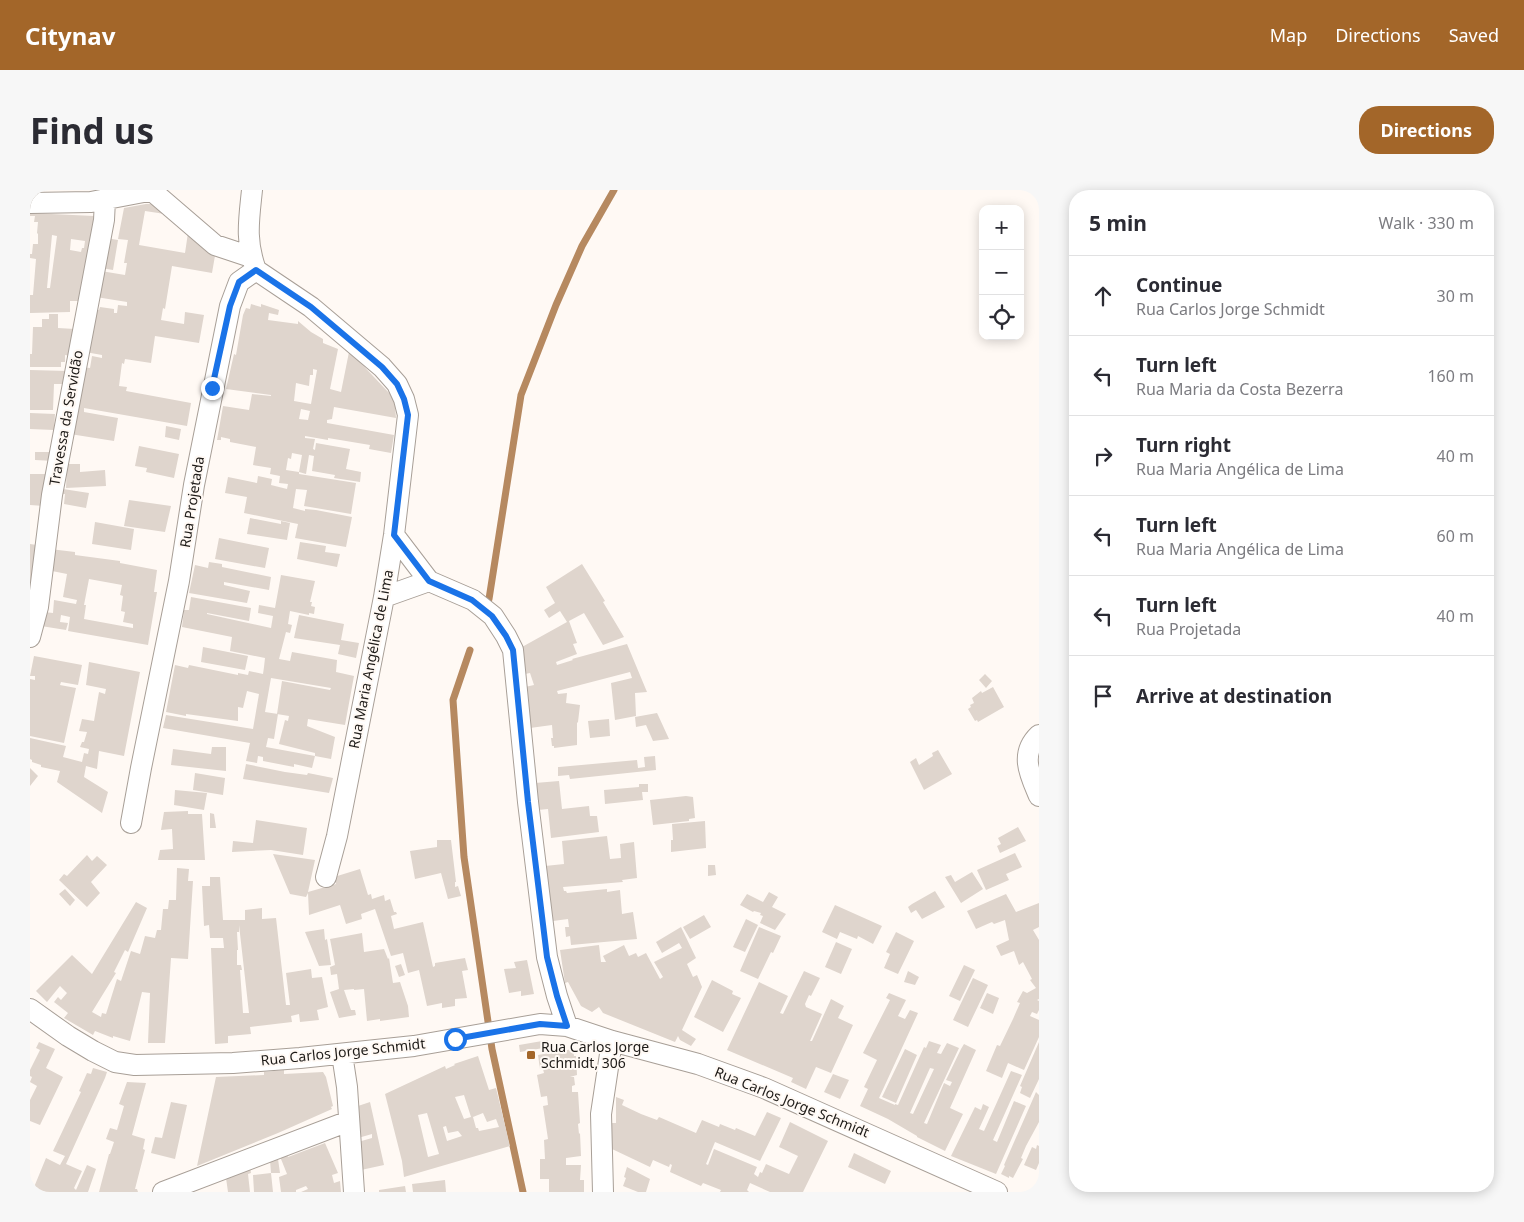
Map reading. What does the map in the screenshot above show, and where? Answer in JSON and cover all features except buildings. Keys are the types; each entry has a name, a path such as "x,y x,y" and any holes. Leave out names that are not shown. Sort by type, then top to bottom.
{"street":[{"path":"252,190 247,234 253,264"},
{"path":"30,203 105,200 153,191"},
{"name":"Rua Maria Angélica de Lima","path":"153,191 215,245 253,264 338,328 382,367 397,384 404,399 408,415 394,535 384,597 337,836 326,877"},
{"name":"Travessa da Servidão","path":"30,637 38,608 52,495 104,220 105,200"},
{"name":"Rua Projetada","path":"132,823 141,768 179,581 194,485 228,314 239,282 253,264"},
{"path":"394,535 429,581 461,594 481,606 498,624 513,650 527,792 547,957 567,1026"},
{"path":"384,597 429,581"},
{"path":"1039,735 1027,754 1028,772 1039,796"},
{"name":"Rua Carlos Jorge Schmidt","path":"30,1010 93,1051 115,1062 135,1065 232,1063 342,1054 433,1043 540,1024 567,1026 612,1041 698,1064 764,1088 997,1192"},
{"path":"603,1192 601,1114 612,1041"},
{"path":"342,1054 354,1192"},
{"path":"162,1192 349,1121"}],"waterway":[{"path":"489,599 521,395 556,305 582,246 614,190"},
{"path":"470,650 453,700 464,857 492,1049 523,1192"}],"place":[{"name":"Rua Carlos Jorge Schmidt, 306","path":"531,1055"}],"route":[{"path":"212,388 230,306 239,282 256,270 311,307 338,328 382,367 397,384 404,399 408,415 394,535 429,581 472,600 492,616 513,650 519,724 547,957 567,1026 540,1024 455,1039"}]}
